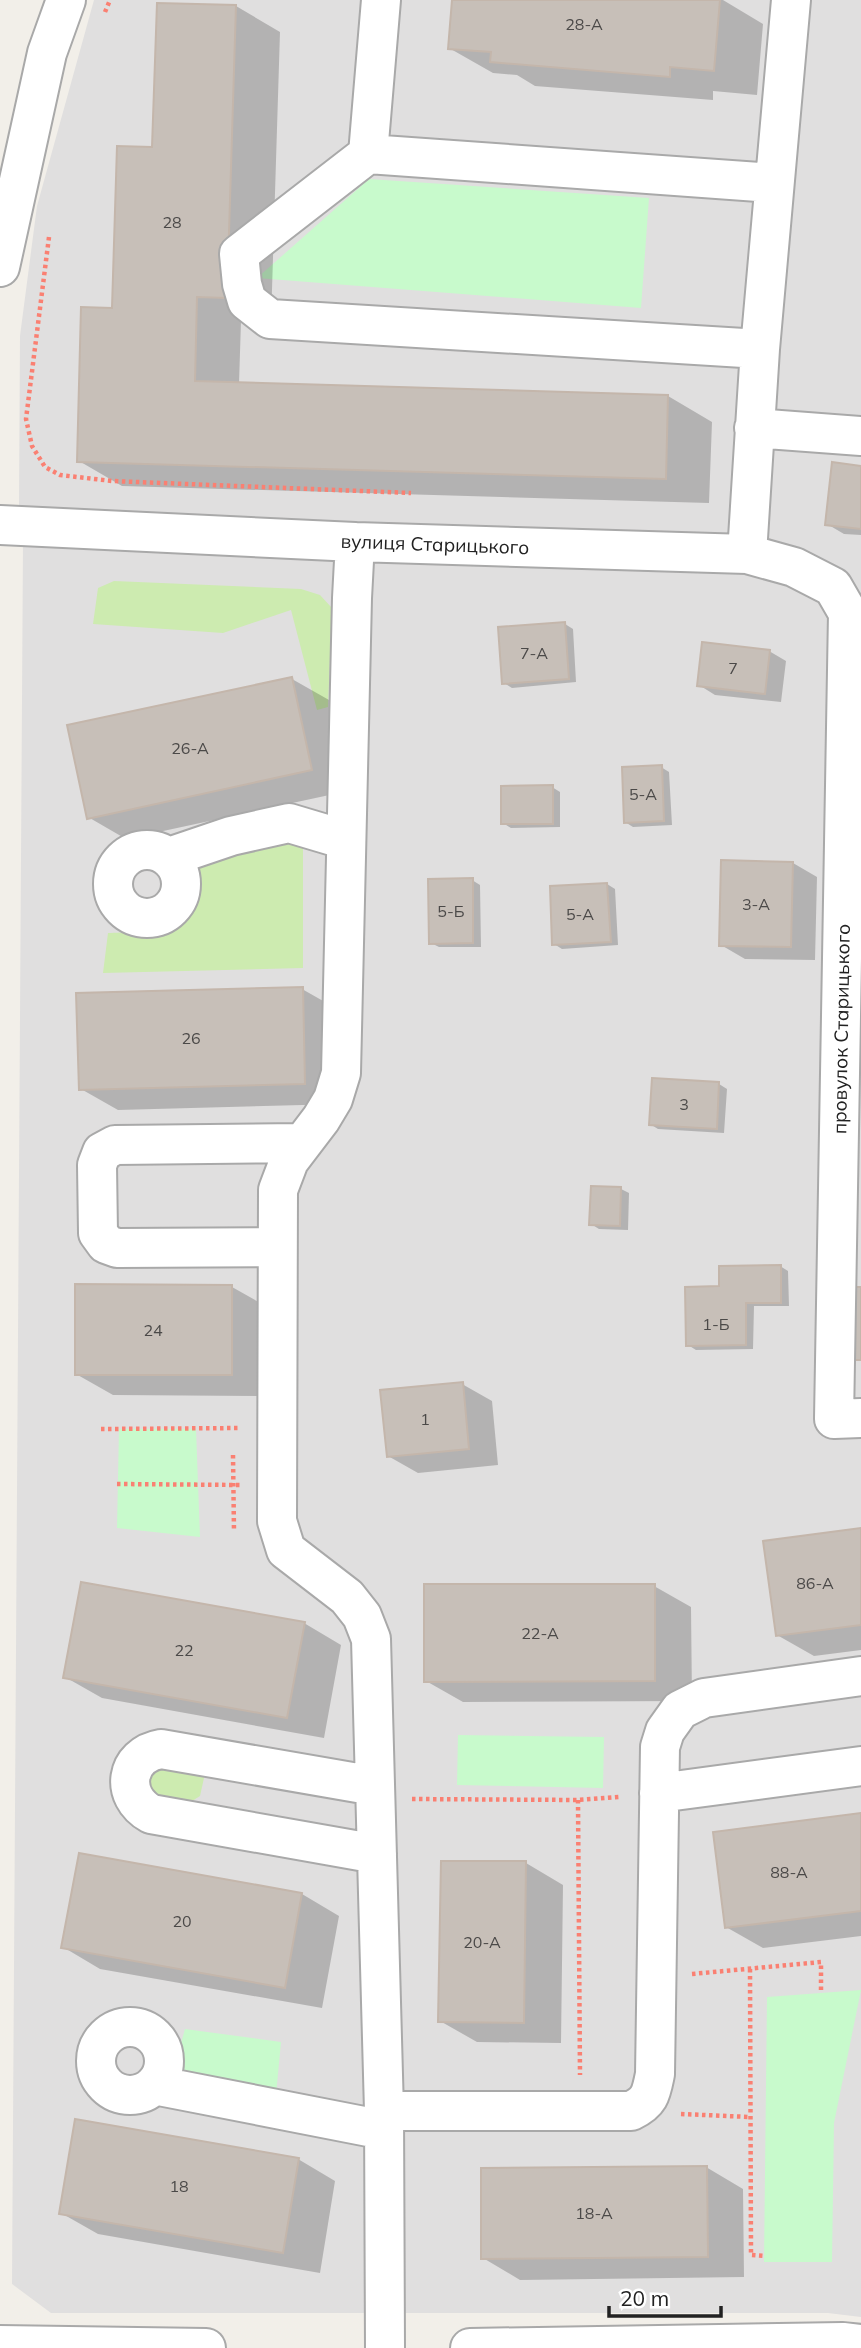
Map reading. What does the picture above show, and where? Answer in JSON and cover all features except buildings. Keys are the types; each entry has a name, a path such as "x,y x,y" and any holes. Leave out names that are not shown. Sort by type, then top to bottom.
{"street":[{"path":"0,267 47,52 66,0"},
{"path":"368,154 381,0"},
{"path":"747,554 773,183 791,0"},
{"path":"760,349 270,319 247,301 239,254 368,154 773,183"},
{"path":"754,428 861,436"},
{"name":"вулиця Старицького","path":"0,525 355,542 747,554 794,567 833,587 848,613"},
{"path":"355,542 341,1073 333,1099 289,1161 278,1190 277,1521 286,1550 347,1597 362,1616 371,1639 384,2120 384,2348"},
{"name":"провулок Старицького","path":"848,613 853,845 834,1419 861,1418"},
{"path":"169,857 231,836 289,823 346,840"},
{"path":"278,1247 117,1248 106,1244 98,1233 97,1165 102,1152 115,1145 301,1143"},
{"path":"155,2085 384,2120 631,2111 645,2104 655,2074 660,1747 665,1731 680,1710 704,1698 861,1676"},
{"path":"376,1792 161,1749 147,1751 135,1763 131,1778 131,1794 139,1807 151,1814 377,1854"},
{"path":"659,1793 861,1766"},
{"path":"470,2348 843,2342 861,2344"},
{"path":"0,2345 206,2348"}],"path":[{"path":"101,23 110,0"},
{"path":"50,232 26,419 32,446 45,467 61,475 112,481 411,493"},
{"path":"102,1429 277,1428"},
{"path":"233,1455 234,1532"},
{"path":"117,1484 277,1485"},
{"path":"376,1792 578,1800 659,1793"},
{"path":"578,1800 580,2111"},
{"path":"657,1978 821,1962 821,1993"},
{"path":"750,1969 751,2255 765,2256"},
{"path":"631,2111 750,2117"}],"shaded area":[{"path":"94,0 861,0 861,2317 828,2313 51,2313 12,2284 23,542 384,543 385,523 19,506 20,336 37,206"}],"green space":[{"path":"369,179 649,198 641,308 257,278"},
{"path":"114,581 301,589 320,595 332,608 328,707 317,710 291,610 223,633 93,624 98,588"},
{"path":"303,841 303,968 103,973 108,933 156,930 176,920 183,911 197,870 206,862 231,854"},
{"path":"119,1429 196,1429 200,1537 117,1528"},
{"path":"458,1735 604,1737 603,1788 457,1785"},
{"path":"154,1763 206,1769 200,1796 189,1803 157,1796 148,1789 148,1777"},
{"path":"861,1990 834,2123 832,2262 764,2262 767,1997"},
{"path":"185,2029 281,2042 276,2095 194,2080 181,2066 179,2050"}]}
